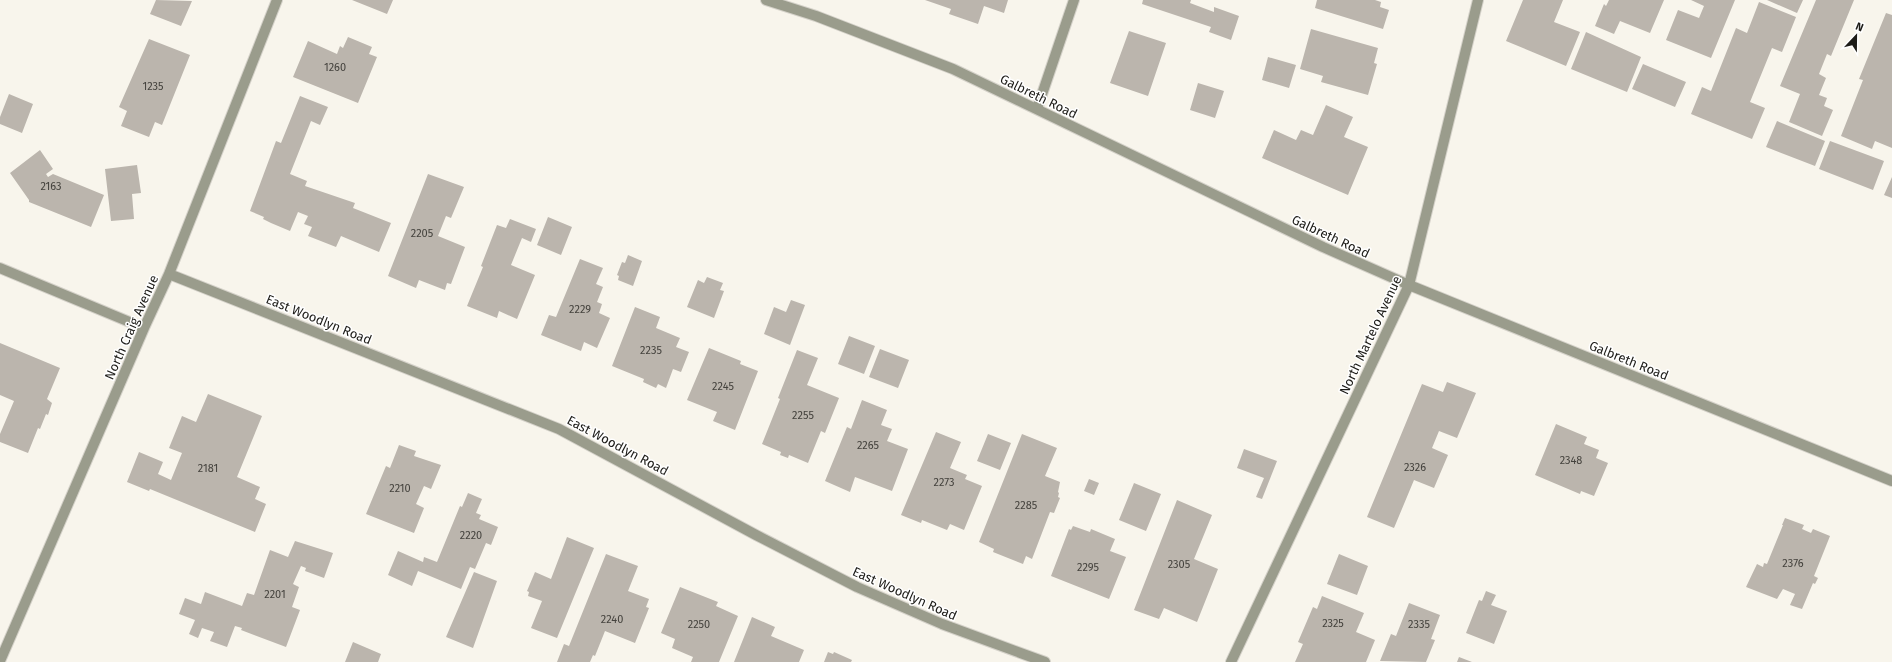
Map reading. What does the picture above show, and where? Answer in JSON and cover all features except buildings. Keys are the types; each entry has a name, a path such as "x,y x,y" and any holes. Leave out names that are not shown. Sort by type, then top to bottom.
{"street":[{"name":"North Craig Avenue","path":"0,661 144,328 169,274 277,0"},
{"name":"Galbreth Road","path":"766,0 816,16 953,69 1323,246 1409,285 1892,481"},
{"path":"1037,109 1074,0"},
{"name":"North Martelo Avenue","path":"1231,662 1409,285 1478,0"},
{"path":"0,268 144,328"},
{"name":"East Woodlyn Road","path":"169,274 559,429 756,535 857,587 942,624 1045,662"}]}
